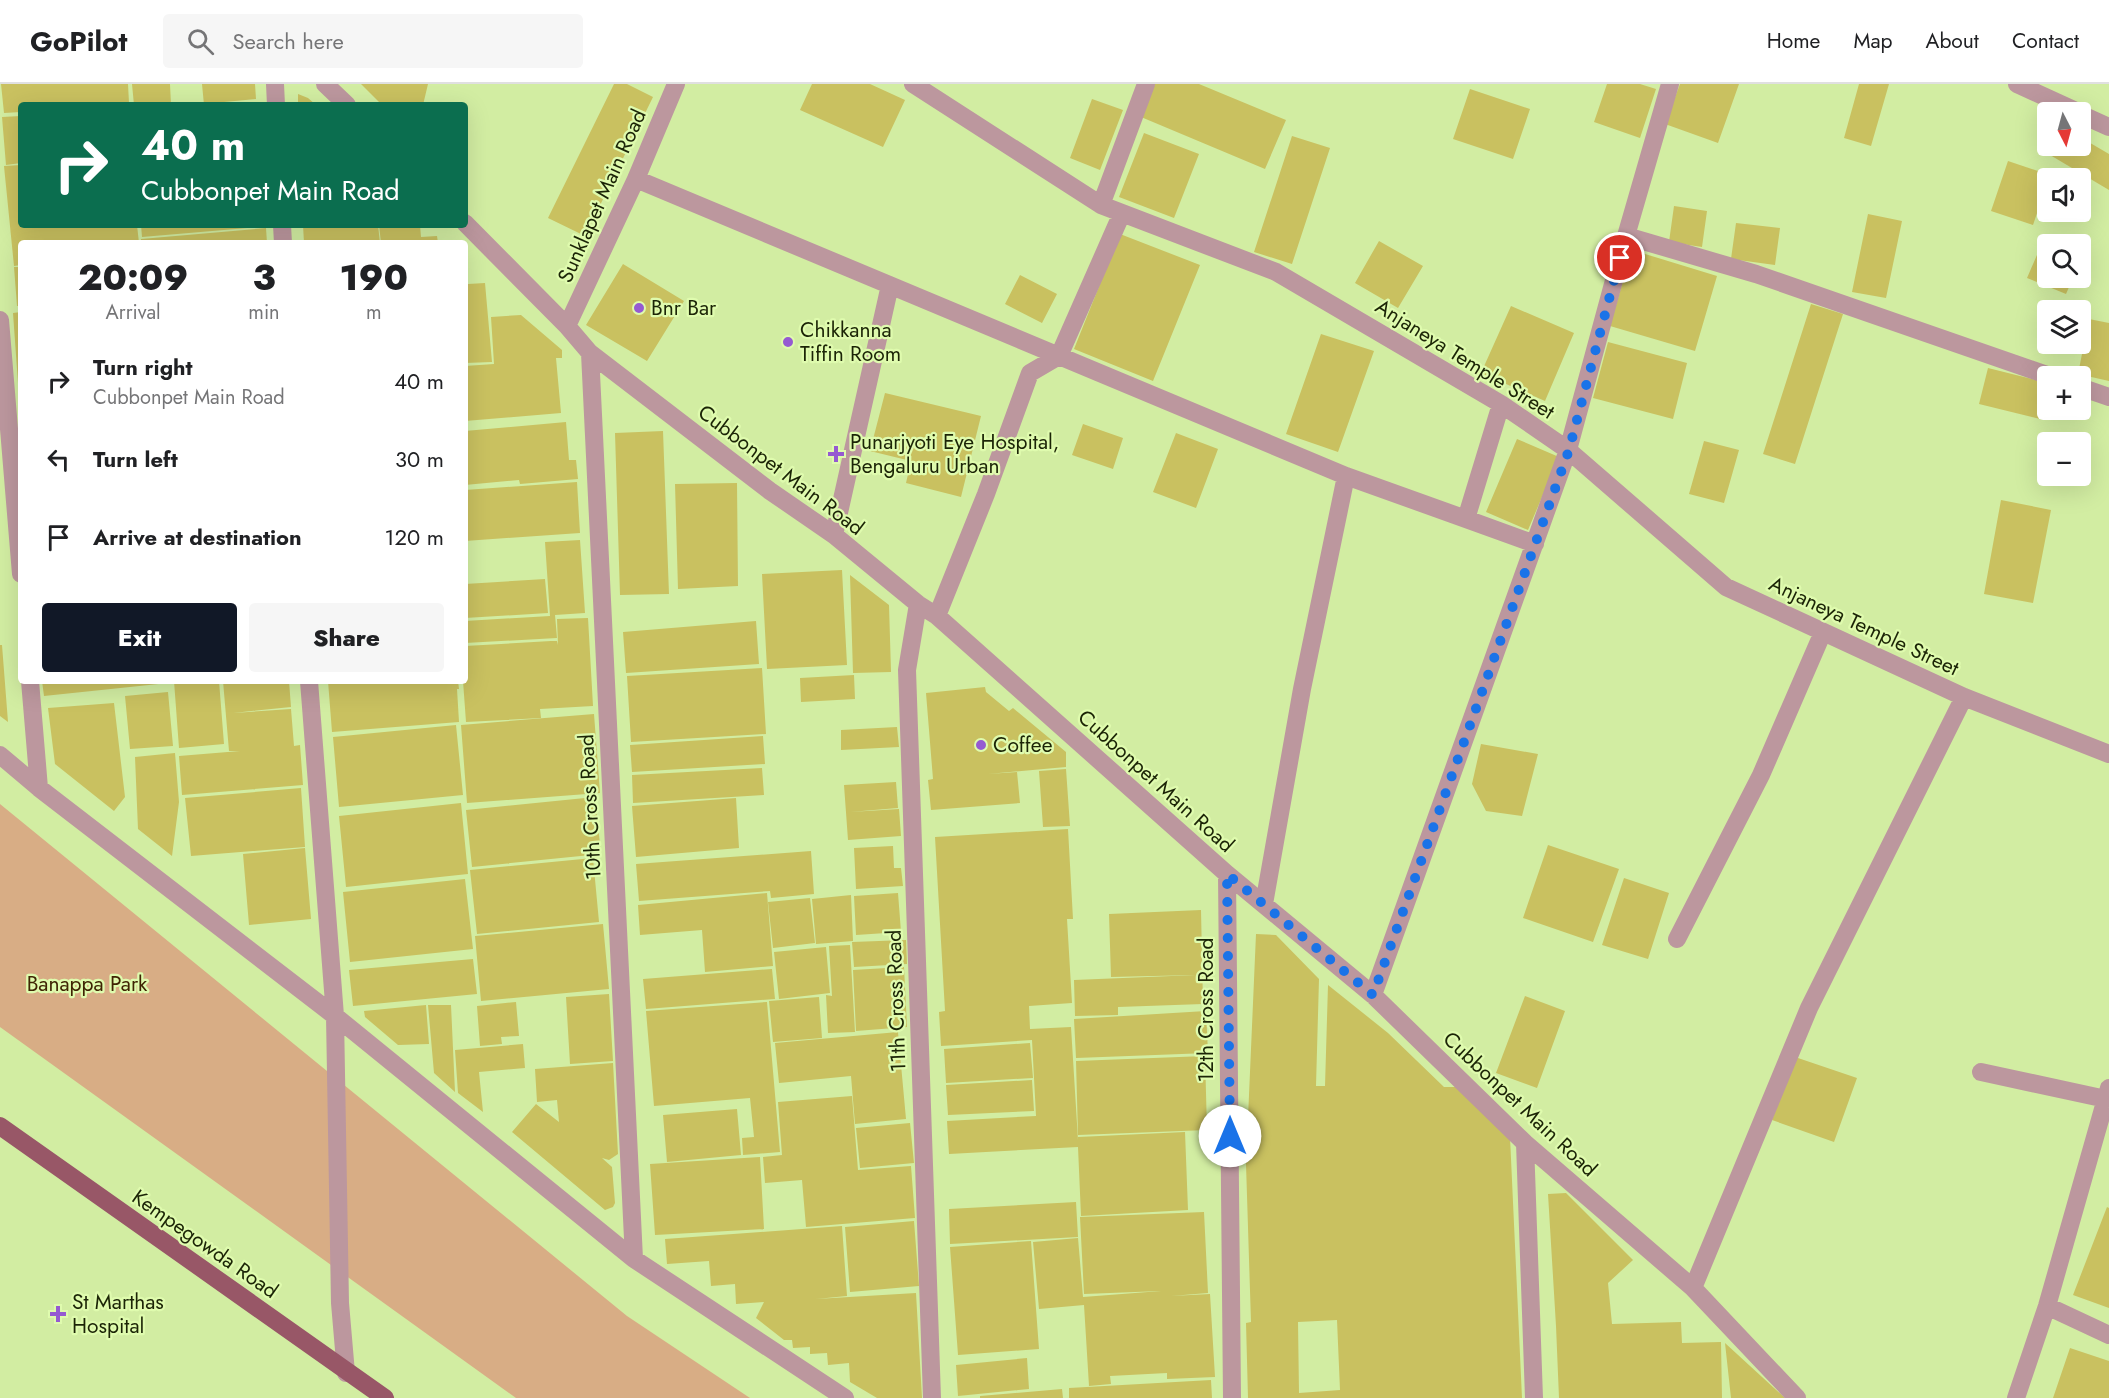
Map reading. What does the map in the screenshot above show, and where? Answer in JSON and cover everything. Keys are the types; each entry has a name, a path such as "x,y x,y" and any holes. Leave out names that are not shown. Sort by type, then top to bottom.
{"main road":[{"name":"Kempegowda Road","path":"0,1126 385,1398"}],"street":[{"path":"275,84 276,102"},
{"name":"Sunklapet Main Road","path":"567,326 636,179 676,84"},
{"name":"Anjaneya Temple Street","path":"913,84 1101,205 1276,272 1501,405 1569,450 1726,587 1964,697 2109,754"},
{"path":"1101,205 1146,84"},
{"path":"1373,995 1569,450 1626,236 1670,84"},
{"path":"2017,84 2055,102"},
{"path":"2091,119 2109,127"},
{"path":"636,179 1346,476 1535,544"},
{"path":"937,616 986,494 1030,373 1059,356 1122,213"},
{"name":"Cubbonpet Main Road","path":"468,226 567,326 590,354 770,491 834,535 918,604 937,616 1227,874 1373,995 1525,1143 1693,1288 1797,1398"},
{"path":"1626,236 1756,274 2037,371"},
{"path":"834,535 890,285"},
{"path":"0,320 18,538"},
{"name":"10th Cross Road","path":"590,354 634,1259"},
{"path":"2091,391 2109,397"},
{"path":"1466,519 1501,405"},
{"path":"1264,904 1302,689 1346,476"},
{"name":"11th Cross Road","path":"918,604 907,670 932,1398"},
{"path":"1677,939 1761,775 1823,632"},
{"path":"30,684 39,788"},
{"path":"309,684 335,1016 340,1303 346,1372"},
{"path":"1693,1288 1809,1008 1964,697"},
{"path":"0,755 39,788 335,1016 634,1259 845,1398"},
{"name":"12th Cross Road","path":"1227,874 1232,1398"},
{"path":"1981,1072 2108,1094 2047,1306 2016,1398"},
{"path":"1525,1143 1534,1398"},
{"path":"2047,1306 2109,1335"}],"green space":[{"name":"Banappa Park","path":"0,804 627,1316 750,1398 516,1398 0,1027"}],"building":[{"path":"1,84 128,84 129,102 18,102 18,112 4,113"},
{"path":"132,84 170,84 171,102 134,102"},
{"path":"202,84 255,84 256,99 204,102"},
{"path":"361,84 428,84 424,102 379,102"},
{"path":"614,84 627,84 653,97 585,236 548,218"},
{"path":"812,84 870,84 905,100 883,147 800,110"},
{"path":"1155,84 1199,84 1286,120 1265,169 1141,117"},
{"path":"1607,84 1640,84 1656,89 1640,138 1594,122"},
{"path":"1680,84 1739,84 1718,143 1665,124"},
{"path":"1859,84 1889,84 1871,146 1844,138"},
{"path":"1470,89 1530,109 1513,159 1453,139"},
{"path":"298,94 313,102 298,102"},
{"path":"1092,99 1123,110 1100,170 1070,158"},
{"path":"18,116 18,163 6,165 2,117"},
{"path":"1144,133 1199,154 1174,218 1119,197"},
{"path":"1292,136 1330,148 1292,264 1254,252"},
{"path":"2091,143 2109,154 2109,190 2091,179 2091,168 2072,168 2052,156 2091,156"},
{"path":"2008,161 2037,171 2037,213 2033,225 1991,211"},
{"path":"18,165 18,228 137,228 139,240 18,240 18,265 14,266 4,166"},
{"path":"1674,206 1707,211 1702,247 1669,242"},
{"path":"1868,214 1902,221 1886,298 1852,292"},
{"path":"1736,223 1780,228 1775,265 1731,259"},
{"path":"141,228 246,228 142,237"},
{"path":"266,228 267,240 141,240"},
{"path":"303,228 378,228 380,240 304,240"},
{"path":"379,228 420,228 421,237 437,236 438,240 381,240"},
{"path":"1120,234 1200,265 1153,381 1074,349"},
{"path":"1379,241 1423,266 1398,308 1355,283"},
{"path":"1632,250 1717,276 1695,351 1610,326"},
{"path":"2037,255 2037,282 2027,278"},
{"path":"623,264 684,301 647,361 586,325"},
{"path":"14,267 18,267 17,306"},
{"path":"1020,275 1057,294 1042,323 1005,304"},
{"path":"485,283 492,362 468,363 468,284"},
{"path":"2051,288 2069,288 2066,294"},
{"path":"1811,304 1843,314 1795,464 1763,454"},
{"path":"1511,306 1574,333 1545,401 1481,373"},
{"path":"18,312 18,383 13,313"},
{"path":"521,315 562,350 562,358 556,358 561,413 468,421 468,366 494,364 491,317"},
{"path":"2091,319 2109,323 2109,381 2091,377 2091,366 2080,366 2082,354 2091,354"},
{"path":"1321,334 1374,351 1338,452 1286,434"},
{"path":"1608,342 1687,363 1673,419 1593,398"},
{"path":"1988,368 2037,380 2037,418 1979,404"},
{"path":"885,393 981,416 961,497 906,483 911,461 870,451"},
{"path":"566,422 569,460 576,460 578,479 520,484 519,480 468,485 468,431"},
{"path":"1083,424 1123,438 1113,469 1072,455"},
{"path":"663,431 669,594 620,595 615,433"},
{"path":"1176,433 1218,449 1196,508 1153,492"},
{"path":"1517,439 1559,457 1528,530 1486,512"},
{"path":"1704,441 1739,450 1724,503 1689,494"},
{"path":"577,482 580,533 468,541 468,490"},
{"path":"737,483 738,586 678,589 675,484"},
{"path":"2001,500 2051,510 2033,603 1984,594"},
{"path":"580,540 585,613 555,615 557,638 468,643 468,621 550,616 545,542"},
{"path":"842,570 847,665 767,669 762,574"},
{"path":"850,575 889,605 891,672 853,673"},
{"path":"545,579 548,613 468,618 468,584"},
{"path":"588,618 593,706 540,709 541,718 466,722 463,684 468,684 468,646 551,641 557,641 558,645 557,619"},
{"path":"756,621 759,664 626,673 623,632"},
{"path":"0,645 2,645 8,722 0,716"},
{"path":"762,668 766,734 631,742 627,676"},
{"path":"854,675 855,699 801,702 800,678"},
{"path":"42,684 158,684 44,696"},
{"path":"174,684 219,684 224,744 179,748"},
{"path":"223,684 289,684 291,707 233,713 291,709 294,746 300,745 303,785 182,795 179,756 240,751 229,751"},
{"path":"328,684 458,684 459,722 332,732"},
{"path":"985,687 986,692 1009,711 1013,708 1066,752 1066,767 988,774 1017,772 1020,803 931,810 928,780 933,779 926,693"},
{"path":"168,692 173,746 130,749 125,696"},
{"path":"114,703 125,797 114,811 55,764 48,708"},
{"path":"594,714 600,793 467,803 461,725"},
{"path":"456,725 463,795 339,807 333,737"},
{"path":"897,727 899,747 841,750 841,730"},
{"path":"763,736 765,764 632,772 630,745"},
{"path":"1481,744 1538,754 1522,816 1486,811 1472,784"},
{"path":"175,753 179,802 172,856 138,829 135,757"},
{"path":"762,768 764,795 633,803 632,775"},
{"path":"1066,769 1070,826 1043,827 1039,771"},
{"path":"896,782 898,808 850,812 899,809 901,836 848,840 844,785"},
{"path":"301,788 305,847 191,856 185,798"},
{"path":"595,797 601,854 472,867 466,810"},
{"path":"736,798 739,848 636,857 632,806"},
{"path":"461,803 468,874 346,887 339,816"},
{"path":"1068,829 1073,919 1067,919 1072,1003 1029,1006 1030,1029 1071,1027 1078,1140 1078,1137 1185,1132 1188,1210 1081,1216 1078,1147 949,1154 947,1121 1036,1116 1032,1040 941,1046 939,1012 945,1011 935,837"},
{"path":"1548,845 1619,869 1593,942 1523,918"},
{"path":"893,846 894,868 901,868 903,886 856,889 854,848"},
{"path":"305,848 311,919 249,925 243,854"},
{"path":"811,851 814,894 771,898 770,891 639,901 636,864"},
{"path":"593,858 599,922 477,934 470,870"},
{"path":"1624,878 1669,893 1648,959 1602,945"},
{"path":"465,879 473,949 350,962 343,892"},
{"path":"767,893 773,966 705,972 702,930 640,935 638,905"},
{"path":"898,893 901,932 856,935 854,896"},
{"path":"851,895 853,941 816,944 812,899"},
{"path":"810,898 815,943 773,948 768,902"},
{"path":"1201,910 1203,1004 1118,1007 1118,1015 1075,1016 1074,980 1196,975 1111,977 1109,914"},
{"path":"603,924 609,989 481,1001 475,936"},
{"path":"1256,934 1276,935 1319,979 1316,1086 1325,1086 1328,985 1388,1033 1444,1087 1458,1087 1510,1137 1522,1398 1248,1398 1246,1323 1251,1322 1246,1164","holes":["1337,1320 1340,1390 1299,1393 1298,1322"]},
{"path":"906,940 907,964 854,967 852,942"},
{"path":"850,945 855,1032 828,1033 826,995 832,996 829,946"},
{"path":"826,947 830,993 779,999 774,952"},
{"path":"473,959 477,994 353,1006 349,970"},
{"path":"904,967 907,1027 856,1031 853,970"},
{"path":"772,969 775,999 646,1009 643,979"},
{"path":"609,994 613,1061 570,1064 566,997"},
{"path":"1525,996 1565,1011 1537,1088 1496,1073"},
{"path":"819,997 822,1038 773,1042 769,1001"},
{"path":"516,1002 519,1036 501,1037 502,1044 480,1046 477,1006"},
{"path":"767,1002 780,1152 743,1155 742,1138 754,1137 750,1098 654,1106 646,1011"},
{"path":"426,1005 429,1044 398,1045 365,1017 364,1011"},
{"path":"428,1005 451,1005 455,1092 434,1073"},
{"path":"1206,1011 1208,1053 1076,1058 1074,1019"},
{"path":"898,1032 906,1119 855,1124 851,1076 779,1083 775,1043"},
{"path":"1030,1043 1033,1078 946,1083 944,1049"},
{"path":"523,1044 525,1068 479,1072 483,1112 458,1093 455,1050"},
{"path":"1205,1056 1207,1130 1078,1135 1076,1061"},
{"path":"1795,1057 1857,1078 1834,1142 1772,1120"},
{"path":"613,1063 618,1154 609,1160 602,1158 612,1167 615,1203 613,1207 605,1210 512,1132 536,1104 559,1122 557,1100 537,1102 535,1069"},
{"path":"1032,1080 1034,1111 948,1115 946,1085"},
{"path":"852,1096 858,1170 911,1166 915,1218 806,1227 802,1180 765,1183 763,1157 782,1155 778,1102"},
{"path":"737,1109 741,1155 667,1162 663,1115"},
{"path":"910,1123 914,1163 860,1168 856,1128"},
{"path":"760,1157 764,1229 655,1235 650,1164"},
{"path":"1566,1193 1633,1260 1608,1283 1612,1324 1681,1322 1682,1343 1721,1342 1722,1398 1559,1398 1548,1194"},
{"path":"1076,1202 1078,1237 950,1244 949,1209"},
{"path":"2107,1207 2109,1208 2109,1308 2073,1295"},
{"path":"1204,1212 1208,1293 1171,1296 1210,1294 1215,1377 1167,1379 1167,1373 1110,1376 1111,1384 1089,1386 1084,1305 1039,1309 1033,1242 1078,1238 1083,1297 1161,1291 1084,1294 1080,1217"},
{"path":"914,1221 919,1286 850,1292 845,1227"},
{"path":"842,1226 847,1296 816,1299 916,1293 922,1398 877,1398 850,1382 849,1363 828,1365 827,1353 810,1354 810,1347 793,1348 792,1340 784,1340 756,1318 764,1302 736,1304 735,1284 711,1286 709,1261 667,1264 665,1239"},
{"path":"1031,1241 1039,1349 958,1355 950,1247"},
{"path":"1725,1343 1785,1398 1731,1398"},
{"path":"2070,1348 2109,1361 2109,1398 2053,1398"},
{"path":"1027,1358 1029,1389 958,1396 956,1365"},
{"path":"1211,1380 1212,1398 1069,1398 1069,1388"},
{"path":"1062,1389 1063,1398 980,1398 980,1396"}],"place":[{"name":"Bnr Bar","path":"639,308"},
{"name":"Chikkanna Tiffin Room","path":"788,342"},
{"name":"Punarjyoti Eye Hospital, Bengaluru Urban","path":"836,454"},
{"name":"Coffee","path":"981,745"},
{"name":"St Marthas Hospital","path":"58,1314"}],"route":[{"path":"1230,1136 1227,874 1373,995 1569,450 1620,258"}]}
